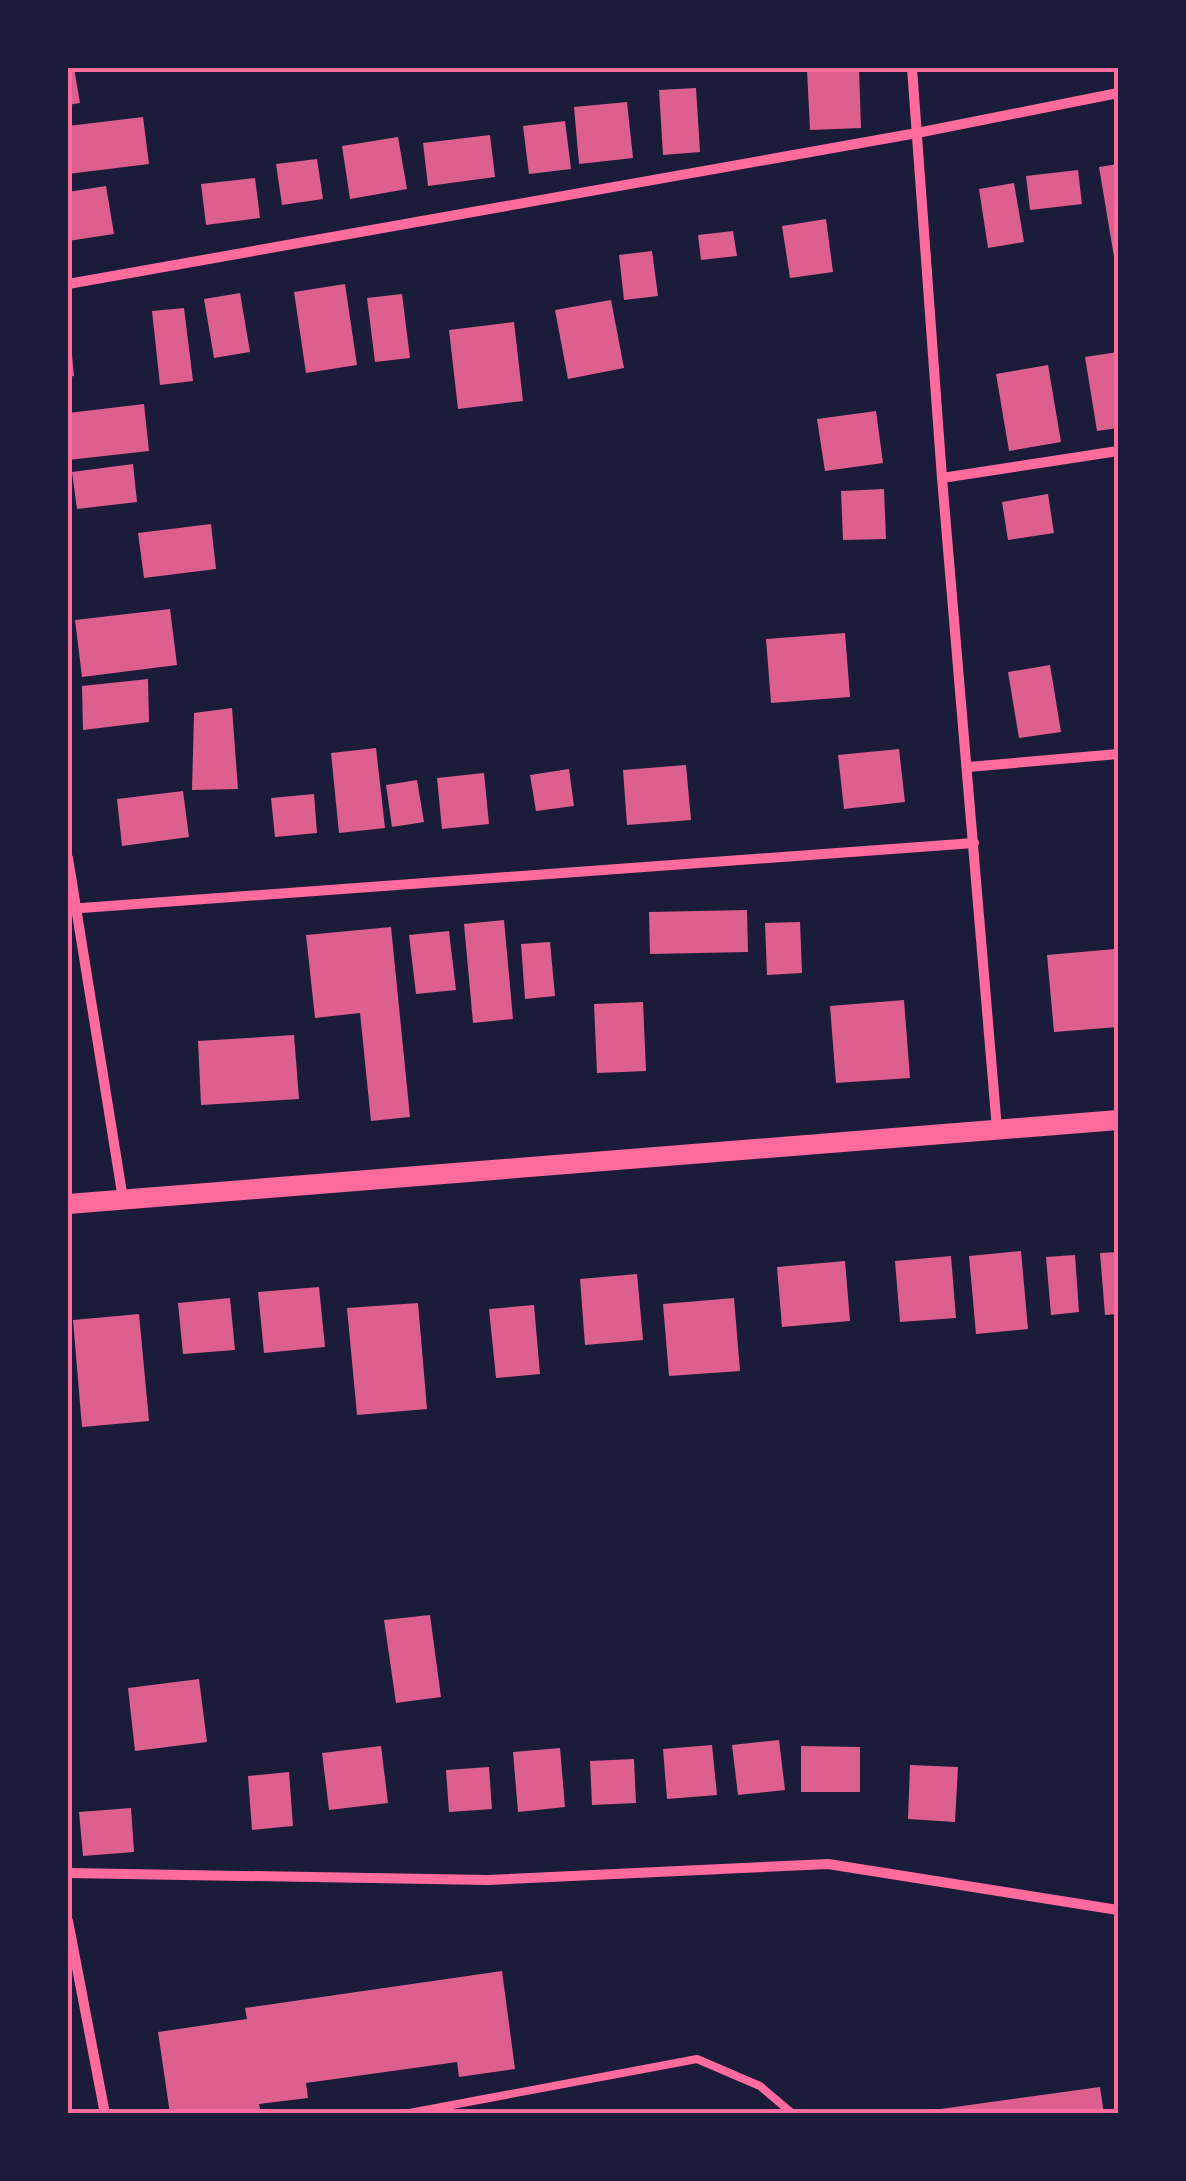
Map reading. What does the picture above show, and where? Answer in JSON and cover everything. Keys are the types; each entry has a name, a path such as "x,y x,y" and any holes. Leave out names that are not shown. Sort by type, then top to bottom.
{"main road":[{"path":"68,1204 1118,1120"}],"street":[{"path":"912,68 997,1130"},
{"path":"68,284 917,133 1118,92"},
{"path":"942,478 1118,450"},
{"path":"968,766 1118,754"},
{"path":"71,909 974,843"},
{"path":"68,858 71,909 123,1200"},
{"path":"68,1873 488,1880 828,1864 1118,1910"},
{"path":"68,1921 105,2114"}],"lane":[{"path":"404,2114 697,2059 760,2086 793,2114"}],"building":[{"path":"68,68 74,68 80,103 68,105"},
{"path":"859,68 861,128 810,130 807,70"},
{"path":"696,88 700,152 663,155 659,90"},
{"path":"627,102 633,158 579,164 574,107"},
{"path":"143,117 149,164 68,174 68,126"},
{"path":"565,121 571,169 529,174 523,126"},
{"path":"490,135 495,177 428,186 423,143"},
{"path":"398,137 407,189 350,199 342,146"},
{"path":"317,159 323,199 282,205 276,164"},
{"path":"1118,164 1118,263 1115,263 1099,167"},
{"path":"1078,170 1082,204 1030,210 1026,176"},
{"path":"255,178 260,218 206,225 201,184"},
{"path":"1014,183 1024,242 988,248 979,189"},
{"path":"106,186 114,234 68,241 68,192"},
{"path":"826,219 833,272 790,278 782,226"},
{"path":"733,231 737,256 701,260 698,235"},
{"path":"652,251 658,296 624,300 619,255"},
{"path":"345,284 357,365 306,373 294,292"},
{"path":"240,293 250,352 214,358 204,299"},
{"path":"402,294 410,358 375,362 367,298"},
{"path":"611,300 624,368 568,379 555,310"},
{"path":"184,308 193,381 160,385 152,311"},
{"path":"514,322 523,401 458,409 449,330"},
{"path":"68,334 74,376 68,377"},
{"path":"1118,352 1118,428 1097,431 1085,357"},
{"path":"1048,365 1061,442 1009,451 996,374"},
{"path":"144,404 149,451 68,460 68,413"},
{"path":"876,411 883,463 825,471 817,419"},
{"path":"133,464 137,502 77,509 72,472"},
{"path":"884,489 886,539 843,540 841,491"},
{"path":"1048,494 1054,533 1008,540 1002,502"},
{"path":"211,524 216,569 144,578 138,533"},
{"path":"170,609 177,665 82,677 75,620"},
{"path":"845,633 850,697 771,703 766,639"},
{"path":"1050,665 1061,732 1019,738 1008,672"},
{"path":"148,679 149,722 83,730 82,686"},
{"path":"232,708 238,789 192,790 194,713"},
{"path":"376,748 385,828 339,833 331,753"},
{"path":"899,749 905,802 844,809 838,755"},
{"path":"686,765 691,820 627,825 623,770"},
{"path":"569,769 574,806 536,811 530,775"},
{"path":"484,773 489,824 442,829 437,778"},
{"path":"417,780 424,822 392,827 386,785"},
{"path":"183,791 189,837 122,846 117,799"},
{"path":"314,794 317,833 275,837 271,798"},
{"path":"747,910 748,952 650,954 649,912"},
{"path":"504,920 513,1019 473,1023 464,924"},
{"path":"800,922 802,973 767,975 765,923"},
{"path":"391,927 410,1117 371,1121 360,1013 315,1018 306,935"},
{"path":"449,931 456,990 416,994 409,935"},
{"path":"550,942 555,996 525,999 521,944"},
{"path":"1115,949 1118,1027 1054,1032 1047,955"},
{"path":"904,1000 910,1078 836,1083 830,1006"},
{"path":"643,1002 646,1071 597,1073 594,1004"},
{"path":"294,1035 299,1099 201,1105 198,1041"},
{"path":"1021,1251 1028,1329 976,1334 969,1256"},
{"path":"1118,1252 1118,1314 1105,1315 1100,1253"},
{"path":"1075,1255 1079,1312 1051,1315 1046,1257"},
{"path":"951,1256 956,1318 900,1322 895,1261"},
{"path":"845,1261 850,1321 782,1327 777,1267"},
{"path":"637,1274 643,1340 585,1345 580,1279"},
{"path":"319,1287 325,1347 264,1353 258,1292"},
{"path":"230,1298 235,1350 183,1354 178,1303"},
{"path":"734,1298 740,1371 669,1376 663,1304"},
{"path":"418,1303 427,1409 357,1415 347,1308"},
{"path":"534,1305 540,1374 496,1378 489,1309"},
{"path":"139,1314 149,1421 82,1427 73,1320"},
{"path":"430,1615 441,1697 396,1703 384,1620"},
{"path":"199,1679 207,1742 135,1751 128,1688"},
{"path":"779,1740 785,1790 738,1795 732,1745"},
{"path":"712,1745 717,1795 667,1799 663,1749"},
{"path":"381,1746 388,1803 329,1810 322,1753"},
{"path":"801,1746 860,1747 860,1792 801,1792"},
{"path":"560,1748 565,1807 518,1812 513,1752"},
{"path":"634,1759 636,1803 592,1805 590,1761"},
{"path":"910,1765 958,1767 955,1822 908,1819"},
{"path":"489,1767 492,1809 449,1812 446,1770"},
{"path":"289,1772 293,1826 252,1830 248,1776"},
{"path":"131,1808 134,1852 83,1856 79,1812"},
{"path":"502,1971 515,2069 459,2077 457,2062 306,2083 308,2098 259,2104 261,2114 170,2114 158,2032 247,2019 245,2008"},
{"path":"1100,2087 1104,2114 926,2114 926,2111"}]}
